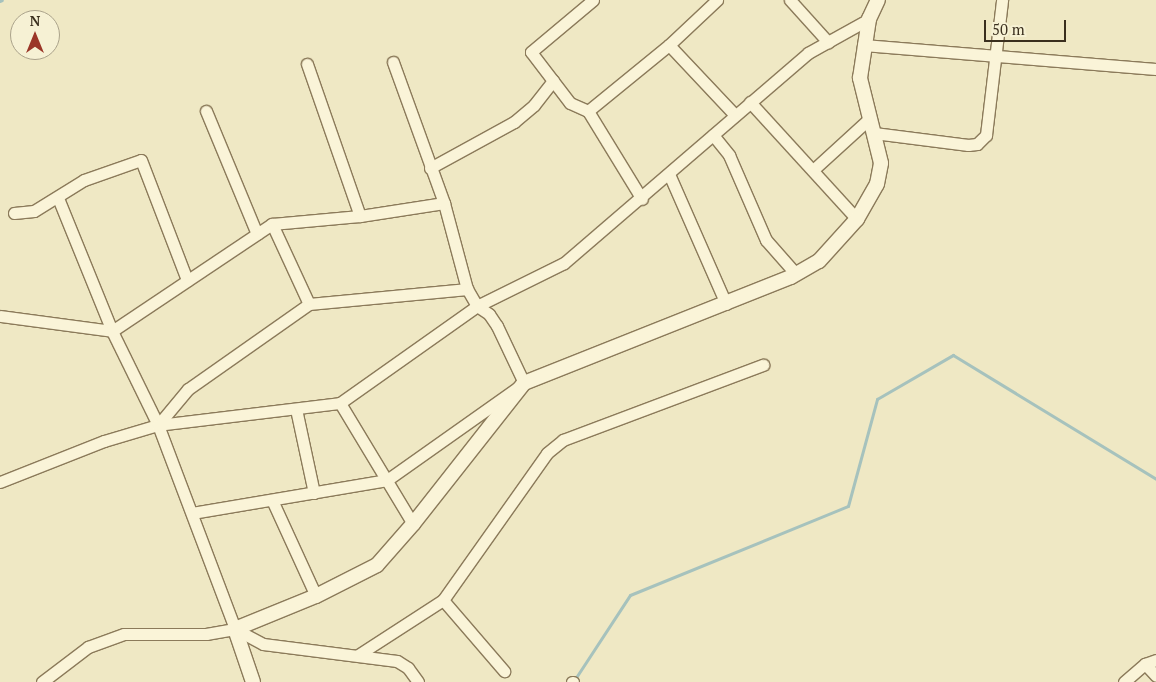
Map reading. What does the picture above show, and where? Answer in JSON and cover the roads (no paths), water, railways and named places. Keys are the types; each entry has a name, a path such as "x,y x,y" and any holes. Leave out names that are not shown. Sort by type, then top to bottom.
{"street":[{"path":"593,0 531,52 570,103 588,111 642,199"},
{"path":"588,111 669,45 717,0"},
{"path":"790,0 828,42"},
{"path":"192,513 387,480 524,383 726,304 796,274 819,261 857,219 878,184 881,163 860,78 863,45 869,20 878,0"},
{"path":"874,133 977,144 986,135 1002,0"},
{"path":"0,482 104,441 158,425 340,403 477,306 564,264 642,199 735,115 808,53 869,20"},
{"path":"669,45 735,115"},
{"path":"863,45 1156,69"},
{"path":"393,62 444,204 467,289 477,306 489,314 497,326 524,383"},
{"path":"307,64 360,216"},
{"path":"430,168 514,122 534,105 553,81"},
{"path":"750,102 857,219"},
{"path":"206,111 257,234"},
{"path":"812,170 870,118"},
{"path":"713,135 729,155 766,240 796,274"},
{"path":"14,213 34,211 58,198 84,180 141,160 187,280"},
{"path":"669,174 726,304"},
{"path":"58,198 112,330 158,425 253,682"},
{"path":"0,316 112,330 272,224 360,216 444,204"},
{"path":"272,224 309,304"},
{"path":"158,425 188,389 309,304 467,289"},
{"path":"358,655 443,600 547,453 563,440 764,365"},
{"path":"42,682 88,647 124,634 206,634 235,629 316,596 376,565 413,524 524,383"},
{"path":"340,403 413,524"},
{"path":"296,409 314,493"},
{"path":"272,500 316,596"},
{"path":"443,600 504,671"},
{"path":"235,629 263,644 397,661 408,668 418,682"},
{"path":"1124,682 1150,662 1156,676"}],"waterway":[{"path":"575,679 630,595 848,506 877,399 953,355 1156,479"}]}
